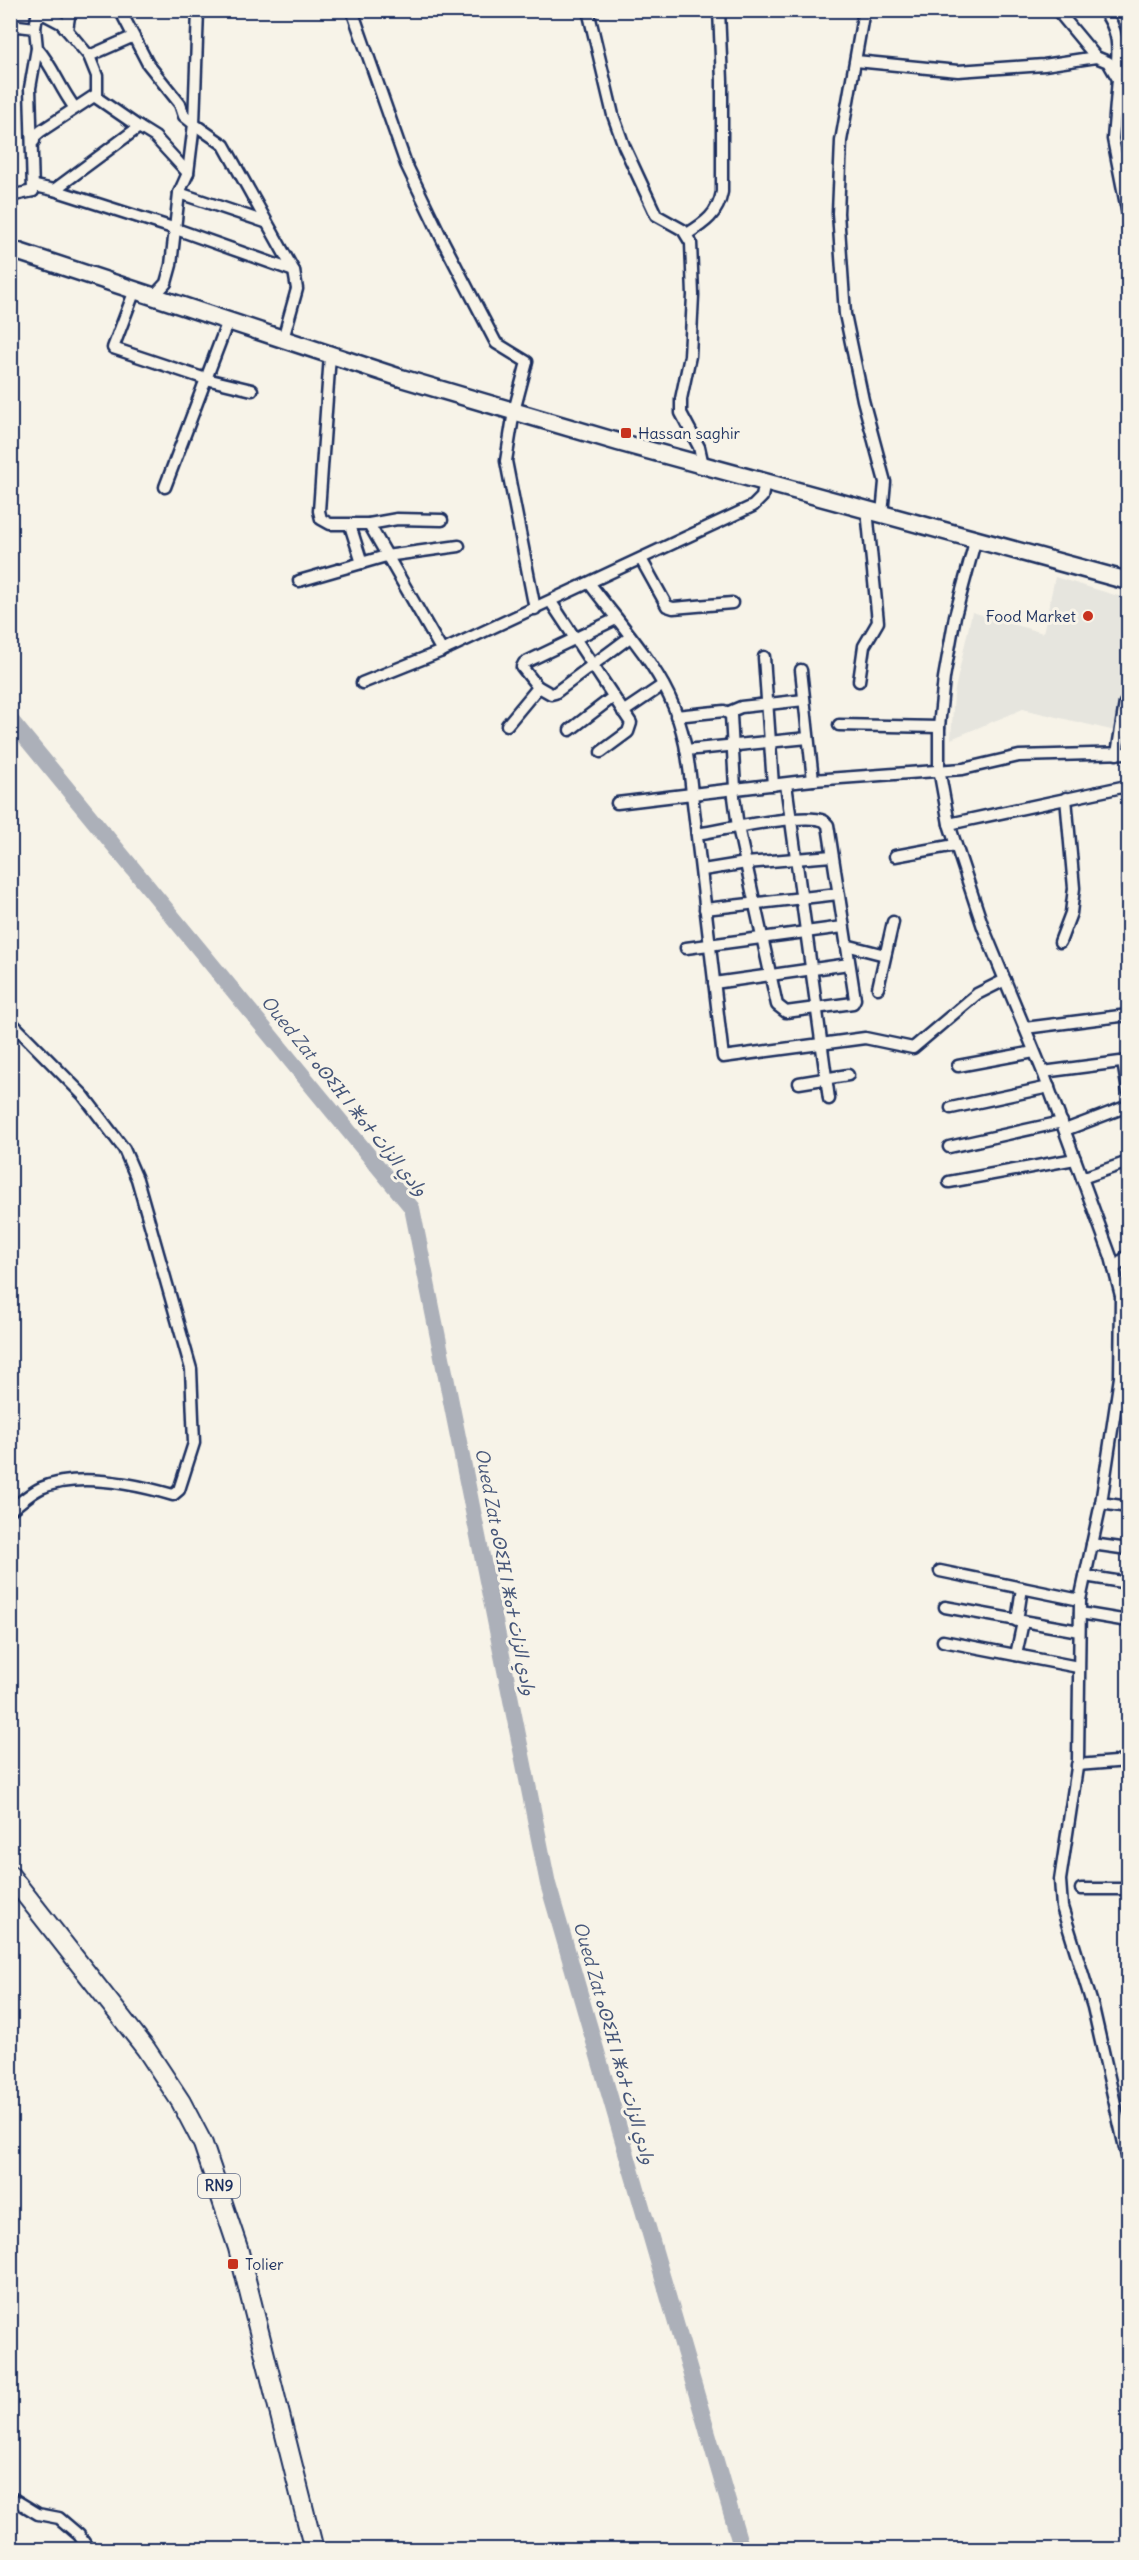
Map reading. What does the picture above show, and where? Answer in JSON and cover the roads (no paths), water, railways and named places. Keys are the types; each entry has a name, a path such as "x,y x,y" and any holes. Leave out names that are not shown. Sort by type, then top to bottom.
{"main road":[{"name":"RN9","path":"10,1875 152,2059 181,2102 203,2144 238,2248 314,2550"}],"street":[{"path":"67,30 70,10"},
{"path":"120,10 148,64 180,104 184,116 224,145 294,271 297,290 283,339"},
{"path":"154,296 166,283 176,229 179,193 188,173 194,124 198,10"},
{"path":"351,10 406,164 443,241 496,344 527,362 514,411 506,461 535,609"},
{"path":"588,10 613,116 624,146 656,214 687,234 691,243 693,296 690,356 681,399 681,413 699,447 704,465"},
{"path":"687,234 712,216 720,205 722,192 719,10"},
{"path":"859,681 864,646 878,622 874,512 885,482 863,400 845,314 838,213 841,141 864,10"},
{"path":"1057,10 1096,57 1108,62 1116,72"},
{"path":"1103,10 1114,27 1118,39 1116,72 1118,79 1113,139 1128,215"},
{"path":"10,25 44,14 53,16 89,56 97,76 97,97"},
{"path":"34,149 30,88 37,48 37,18"},
{"path":"89,56 132,37"},
{"path":"37,48 52,65 65,94 75,108"},
{"path":"856,61 958,71 1044,65 1096,57"},
{"path":"97,97 155,137 188,173"},
{"path":"33,191 34,137 75,108 97,97"},
{"path":"54,190 139,127"},
{"path":"10,196 33,191 35,186 54,190 176,229 294,271"},
{"path":"179,193 265,222"},
{"path":"10,249 330,355 514,411 1128,581"},
{"path":"135,290 113,348 206,379 252,390"},
{"path":"165,487 228,321"},
{"path":"330,355 319,511 324,523 350,525 397,519 442,520"},
{"path":"362,683 442,651 551,602 753,506 762,497 765,481"},
{"path":"369,524 442,651"},
{"path":"350,525 362,563"},
{"path":"976,538 955,616 944,678 939,727 939,769 949,824 982,927 1043,1071 1076,1159 1121,1296 1125,1349 1124,1377 1101,1503 1080,1600 1077,1765 1060,1880 1062,1908 1096,2018 1128,2161"},
{"path":"299,581 386,556 459,546"},
{"path":"641,559 667,606 673,608 732,603"},
{"path":"590,584 663,685 676,716 686,750 703,870 705,909 723,1057 865,1038 913,1048 977,994 1005,980"},
{"path":"551,602 631,727 601,752"},
{"path":"616,619 524,663 522,667 524,672 537,686 551,694 555,693 630,637"},
{"path":"764,657 773,785"},
{"path":"801,670 813,780"},
{"path":"623,712 663,685"},
{"path":"507,725 537,690 537,686"},
{"path":"570,730 613,697"},
{"path":"676,716 729,712 741,707 804,700"},
{"path":"617,803 813,780 980,766 1019,756 1123,753 1125,703 1128,700"},
{"path":"697,834 738,827 792,820 824,821 828,825 855,1002 851,1005 786,1012 777,1005 738,827 734,789 732,723 729,712"},
{"path":"839,724 939,727"},
{"path":"686,750 808,738"},
{"path":"786,784 829,1099"},
{"path":"949,824 1066,798 1122,787 1128,788"},
{"path":"1060,942 1071,913 1074,888 1066,798"},
{"path":"895,856 954,845"},
{"path":"703,870 746,863 832,856"},
{"path":"1128,858 1128,889"},
{"path":"705,909 838,894"},
{"path":"878,988 893,922"},
{"path":"686,948 843,927"},
{"path":"846,945 885,955"},
{"path":"714,982 849,964"},
{"path":"1024,1028 1128,1015"},
{"path":"10,1021 83,1095 124,1149 136,1179 190,1369 194,1443 179,1490 173,1495 144,1486 64,1480 38,1489 10,1510"},
{"path":"958,1066 1035,1052"},
{"path":"1043,1071 1126,1061 1128,1091"},
{"path":"799,1083 848,1076"},
{"path":"951,1108 1048,1087"},
{"path":"949,1147 1063,1126 1128,1106"},
{"path":"949,1182 1076,1159"},
{"path":"1082,1178 1128,1162"},
{"path":"1114,1269 1128,1255"},
{"path":"1101,1503 1128,1507"},
{"path":"1092,1544 1128,1549"},
{"path":"940,1570 1080,1600"},
{"path":"1085,1576 1128,1582"},
{"path":"1016,1655 1023,1588"},
{"path":"945,1607 1079,1631"},
{"path":"1080,1613 1128,1621"},
{"path":"943,1641 1078,1667"},
{"path":"1077,1765 1128,1761"},
{"path":"1081,1889 1128,1889"},
{"path":"10,2497 38,2514 59,2518 79,2535 89,2550"}],"waterway":[{"name":"Oued Zat ⴰⵙⵉⴼ ⵏ ⵥⴰⵜ وادي الزات","path":"10,719 412,1208 548,1884 742,2550"}],"place":[{"name":"Hassan saghir","path":"626,433"},
{"name":"Food Market","path":"1088,616"},
{"name":"Tolier","path":"233,2264"}]}
